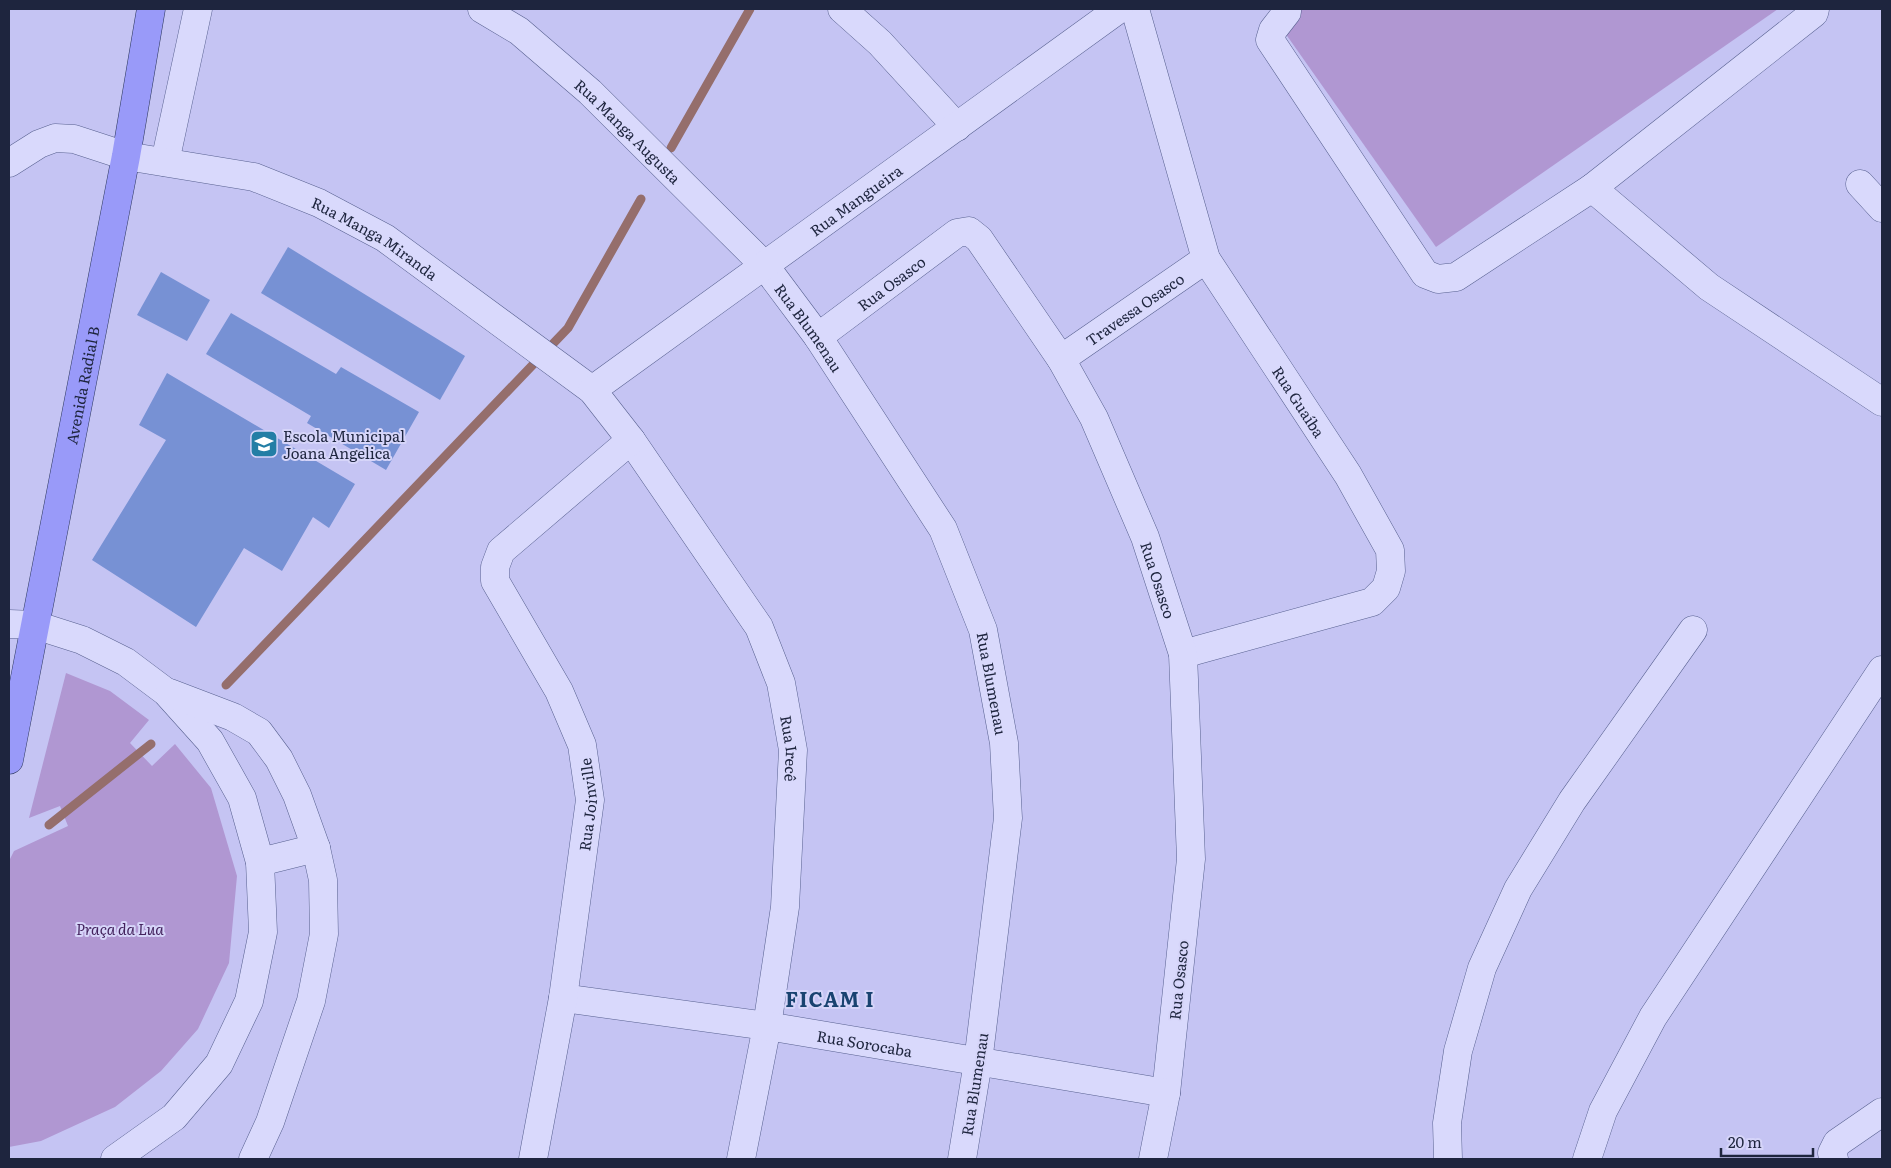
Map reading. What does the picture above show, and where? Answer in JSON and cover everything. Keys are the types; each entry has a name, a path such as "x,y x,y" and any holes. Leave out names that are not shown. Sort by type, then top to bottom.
{"main road":[{"name":"Avenida Radial B","path":"9,760 22,625 126,156 151,9"}],"street":[{"path":"165,162 198,9"},
{"name":"Rua Manga Augusta","path":"482,9 519,31 590,92 764,266"},
{"path":"842,9 880,43 956,127"},
{"name":"Rua Mangueira","path":"592,390 1119,9"},
{"name":"Rua Guaíba","path":"1135,9 1206,259 1348,475 1390,550 1391,571 1386,588 1372,602 1182,654"},
{"path":"1287,9 1287,12 1272,30 1270,40 1425,274 1438,278 1456,277 1592,188 1814,13 1815,9"},
{"name":"Rua Manga Miranda","path":"9,163 39,144 55,138 74,139 126,156 254,177 319,203 385,238 592,390"},
{"path":"1860,184 1882,208"},
{"path":"1592,188 1709,287 1882,402"},
{"name":"Rua Osasco","path":"818,337 957,233 969,231 979,238 1061,358 1094,418 1145,536 1182,654 1191,859 1166,1092 1153,1159"},
{"name":"Travessa Osasco","path":"1061,358 1206,259"},
{"name":"Rua Blumenau","path":"764,266 818,337 943,529 983,630 1004,742 1008,818 978,1062 962,1159"},
{"name":"Rua Irecê","path":"592,390 631,440 759,627 781,683 793,750 785,907 767,1026 741,1159"},
{"name":"Rua Joinville","path":"533,1159 563,998 590,800 582,746 559,691 496,581 495,567 501,551 631,440"},
{"path":"22,625 82,640 126,662 166,692 210,741 242,798 260,862 263,932 261,942 249,1000 219,1064 174,1117 117,1159"},
{"path":"1448,1159 1447,1123 1458,1051 1482,968 1514,898 1572,801 1693,630"},
{"path":"1587,1159 1603,1111 1653,1016 1882,670"},
{"path":"166,692 233,717 258,732 279,759 296,795 316,848 323,880 324,934 311,1001 270,1122 253,1159"},
{"path":"260,862 316,848"},
{"name":"Rua Sorocaba","path":"563,998 767,1026 1166,1092"},
{"path":"1834,1159 1832,1153 1837,1143 1882,1112"}],"green space":[{"path":"1298,9 1778,9 1436,247 1278,23"},
{"name":"Praça da Lua","path":"66,673 110,691 149,720 130,743 152,766 175,744 211,788 237,876 229,963 198,1029 161,1071 115,1107 41,1141 9,1147 9,861 14,851 68,826 60,806 29,818"}],"building":[{"path":"288,247 465,356 440,400 261,293"},
{"path":"161,272 210,300 187,341 137,315"},
{"path":"231,313 336,374 341,367 419,412 386,470 307,423 311,416 206,354"},
{"path":"167,373 355,484 329,528 313,517 282,571 244,548 196,627 92,560 166,440 139,425"}],"waterway":[{"path":"671,148 750,9"},
{"path":"226,685 568,328 641,199"},
{"path":"49,825 151,744"}],"place":[{"name":"Escola Municipal Joana Angelica","path":"264,444"}],"district":[{"name":"FICAM I","path":"830,998"}]}
